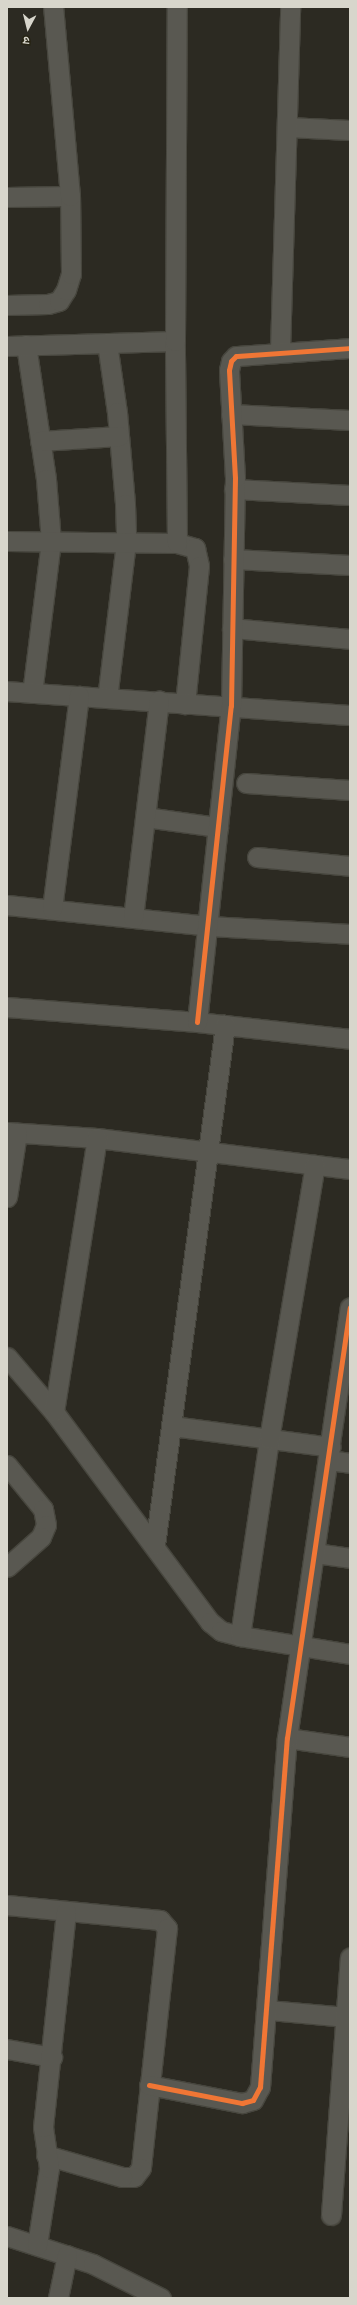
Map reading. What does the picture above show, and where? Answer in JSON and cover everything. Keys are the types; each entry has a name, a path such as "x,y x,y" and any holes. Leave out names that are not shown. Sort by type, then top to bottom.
{"street":[{"path":"7,305 48,304 59,301 66,290 71,274 70,196 53,7"},
{"path":"177,543 175,341 178,7"},
{"path":"280,351 290,7"},
{"path":"287,127 350,130"},
{"path":"7,197 70,196"},
{"path":"7,346 175,341"},
{"path":"107,343 119,436 126,542 107,698"},
{"path":"26,346 40,441 50,541 32,693"},
{"path":"197,1022 209,926 231,706 234,489 229,370 231,361 236,356 280,351 350,348"},
{"path":"231,414 350,420"},
{"path":"40,441 119,436"},
{"path":"234,489 350,495"},
{"path":"7,541 177,543 195,548 199,566 185,704"},
{"path":"234,559 350,565"},
{"path":"232,628 350,639"},
{"path":"7,691 350,715"},
{"path":"52,909 79,696"},
{"path":"133,918 159,702"},
{"path":"246,783 350,790"},
{"path":"145,818 218,827"},
{"path":"257,857 350,866"},
{"path":"7,905 209,926 350,934"},
{"path":"7,1007 197,1022 350,1039"},
{"path":"155,1545 210,1150 225,1026"},
{"path":"7,1197 12,1132 97,1138 210,1150 350,1169"},
{"path":"54,1412 97,1138"},
{"path":"240,1636 269,1439 315,1165"},
{"path":"149,2085 242,2103 253,2100 260,2087 268,2010 287,1738 299,1645 316,1553 350,1308"},
{"path":"7,1357 54,1412 155,1545 210,1622 221,1631 240,1636 350,1654"},
{"path":"172,1426 269,1439 330,1454 350,1463"},
{"path":"7,1465 43,1509 46,1525 41,1537 7,1567"},
{"path":"316,1553 350,1558"},
{"path":"287,1738 350,1747"},
{"path":"7,1905 160,1920 167,1928 141,2168 134,2177 47,2162"},
{"path":"37,2245 46,2194 47,2162 43,2127 52,2057 66,1911"},
{"path":"331,2215 350,1964"},
{"path":"268,2010 346,2017"},
{"path":"7,2049 52,2057"},
{"path":"7,2236 93,2264 161,2298"},
{"path":"58,2298 67,2255"}],"cycle path":[{"path":"197,1022 231,706 235,478 229,370 231,361 236,356 350,348"},
{"path":"149,2085 242,2103 253,2100 260,2087 287,1738 350,1308"}]}
